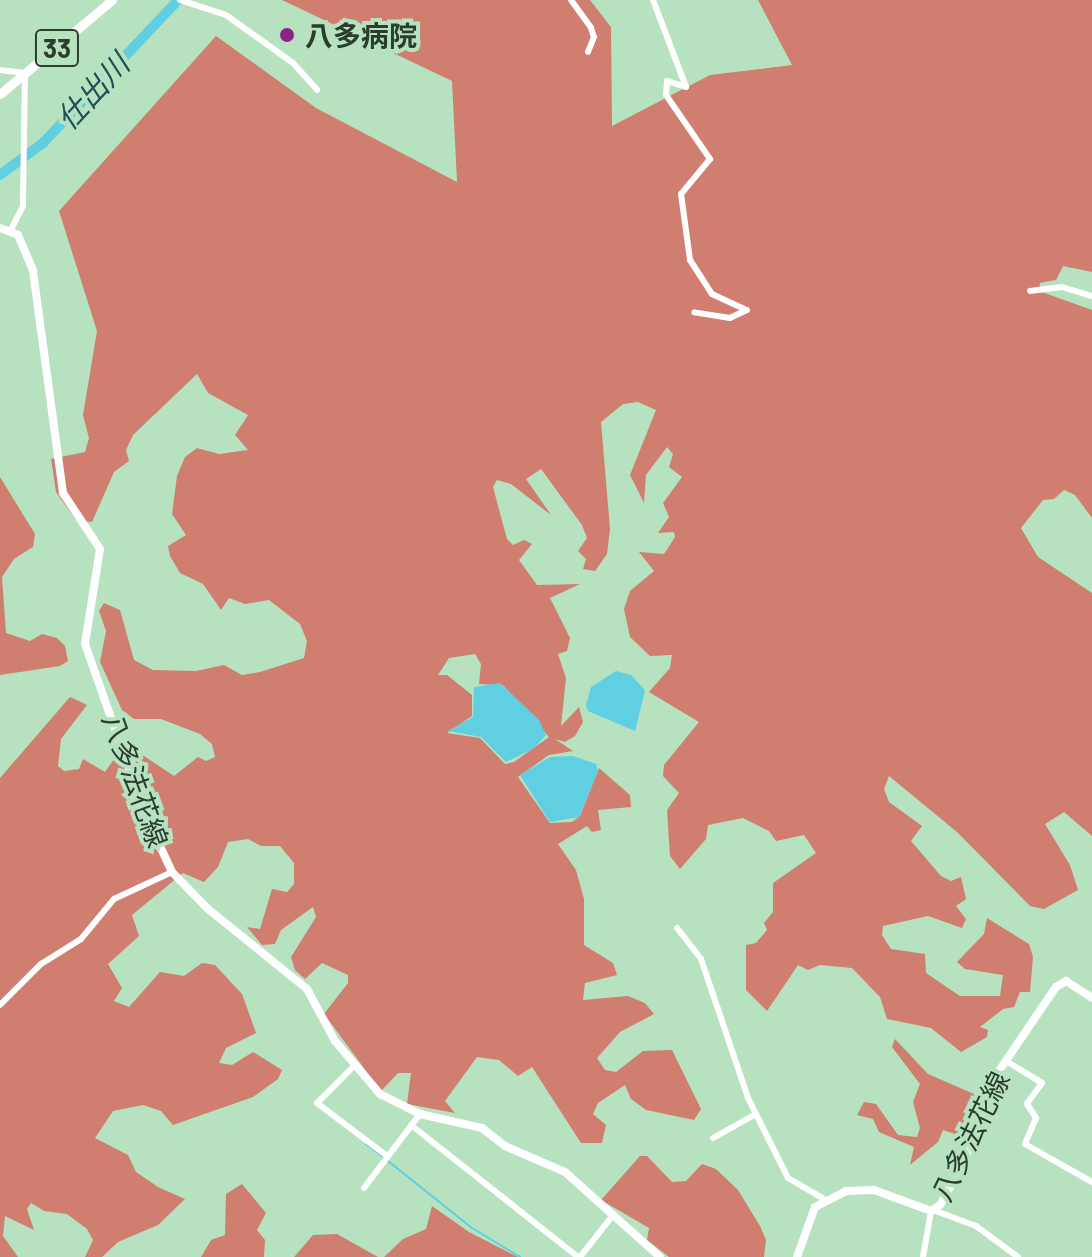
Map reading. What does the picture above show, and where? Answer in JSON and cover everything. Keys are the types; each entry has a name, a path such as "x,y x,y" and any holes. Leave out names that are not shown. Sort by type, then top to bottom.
{"main road":[{"name":"33","path":"0,94 112,0"},
{"path":"0,228 11,230"},
{"name":"八多法花線","path":"11,230 18,235 33,271 57,418 63,493 100,549 85,644 145,814 172,872 208,909 307,989 354,1066 380,1094 420,1114 482,1128 505,1146 565,1172 660,1257"},
{"name":"八多法花線","path":"824,1199 864,1189 932,1211 960,1171 993,1082 1062,982 1092,998"},
{"path":"797,1257 810,1217 824,1199"}],"street":[{"path":"214,9 219,0"},
{"path":"571,0 594,37 588,52"},
{"path":"653,0 686,87 667,81 666,95 710,159 681,194 690,260 712,294 747,310 730,318 694,312"},
{"path":"183,1 214,9 293,63 317,90"},
{"path":"0,70 25,73 21,159 23,206 11,230"},
{"path":"1030,291 1062,287 1092,296"},
{"path":"0,1005 41,964 81,939 114,899 172,872"},
{"path":"677,928 701,959 756,1114 788,1178 824,1199"},
{"path":"1006,1061 1042,1083 1027,1104 1036,1118 1025,1144 1092,1182"},
{"path":"354,1066 317,1103 386,1158"},
{"path":"364,1188 420,1114"},
{"path":"713,1138 756,1114"},
{"path":"411,1125 579,1257 613,1215"},
{"path":"923,1257 932,1211 976,1226 1018,1257"}],"shaded area":[{"path":"282,0 590,0 611,27 612,126 710,75 792,65 758,0 1092,0 1092,272 1063,266 1056,280 1040,283 1039,291 1092,310 1092,518 1075,495 1064,490 1054,499 1043,500 1021,528 1038,557 1092,593 1092,836 1064,812 1045,824 1070,865 1078,890 1044,909 1030,906 957,832 889,776 884,789 889,802 922,826 911,841 941,876 951,881 961,877 966,899 956,906 966,919 962,928 928,916 883,926 882,935 891,949 925,954 926,973 960,996 1000,996 1003,975 965,969 957,962 984,934 987,918 1029,944 1033,957 1030,992 1020,992 1014,1007 1003,1009 980,1027 988,1030 987,1037 961,1052 931,1028 887,1019 880,997 852,968 820,965 808,970 798,965 767,1011 746,990 746,945 756,943 767,930 764,923 773,912 773,883 816,853 804,835 776,841 769,831 743,818 708,825 706,839 680,869 670,856 667,810 679,793 663,776 664,765 699,722 649,692 670,668 672,655 650,656 630,637 624,609 630,591 654,571 639,552 664,554 675,537 674,532 658,533 669,517 663,503 682,477 669,467 673,454 667,447 646,475 644,503 630,475 656,410 638,402 623,404 601,422 610,529 607,554 595,571 583,569 586,559 578,551 587,538 582,525 541,469 526,479 551,515 511,484 497,480 493,487 507,539 513,545 524,540 532,544 519,560 537,585 580,584 550,598 570,638 567,651 558,654 566,678 561,726 579,707 583,722 575,736 565,742 555,739 573,751 549,755 518,777 550,823 572,822 580,816 599,768 630,795 631,807 598,810 601,830 592,832 587,826 558,844 576,870 584,899 584,945 613,963 617,975 585,983 583,1000 628,996 645,1003 654,1014 620,1032 597,1058 605,1070 616,1072 643,1051 672,1050 701,1109 694,1120 646,1110 631,1099 625,1085 598,1103 593,1114 606,1125 602,1143 581,1143 532,1067 518,1076 499,1060 477,1057 445,1101 455,1113 407,1104 411,1073 398,1073 381,1091 324,1014 348,983 348,975 322,963 305,979 295,970 291,957 316,917 313,907 281,930 275,944 262,945 247,927 260,929 272,889 287,892 294,884 294,863 280,846 261,846 248,839 228,842 218,867 204,882 183,873 132,915 139,936 108,964 122,988 114,1001 129,1007 160,972 184,976 202,963 215,965 242,994 256,1033 226,1048 219,1063 232,1065 253,1052 282,1070 278,1079 253,1097 173,1125 161,1111 143,1105 113,1111 95,1138 128,1155 136,1172 158,1187 185,1199 158,1225 118,1242 102,1257 85,1257 93,1240 87,1229 67,1214 44,1211 31,1203 27,1209 34,1230 5,1216 3,1236 18,1257 0,1257 0,778 70,697 87,705 61,739 58,766 64,771 79,769 83,759 105,772 119,752 132,748 174,776 198,757 206,761 215,757 212,744 200,734 161,719 134,719 122,710 100,662 106,631 99,611 104,603 120,610 134,660 153,670 196,671 224,665 242,675 260,672 304,658 307,641 300,624 269,600 245,604 229,598 221,610 203,584 180,573 170,556 168,546 186,535 172,514 177,476 185,457 197,448 219,454 248,450 235,435 248,415 208,393 197,374 133,435 126,450 129,461 114,472 92,522 76,520 56,492 51,459 85,452 89,438 83,415 97,331 59,211 216,36 316,108 457,182 452,81","holes":["475,654 481,664 479,684 503,685 549,737 514,762 505,764 480,738 447,733 472,716 472,695 447,675 438,675 449,658"]},
{"path":"0,477 35,534 33,547 14,559 2,577 6,633 30,641 42,634 57,638 65,646 68,661 60,666 0,675"},
{"path":"895,1039 928,1074 974,1094 975,1100 967,1138 943,1130 938,1142 910,1165 914,1147 879,1132 873,1119 857,1115 864,1102 876,1104 898,1135 917,1137 920,1128 913,1102 920,1084 892,1047"},
{"path":"640,1156 647,1156 672,1182 686,1181 702,1164 716,1169 738,1190 760,1226 766,1240 764,1257 669,1257 647,1240 649,1228 601,1200"},
{"path":"242,1184 266,1213 257,1230 265,1240 264,1257 201,1257 211,1240 225,1235 226,1194"},
{"path":"432,1206 469,1232 518,1257 384,1257 403,1239 426,1229"},
{"path":"337,1234 378,1257 294,1257 313,1235"}],"water":[{"path":"616,671 631,675 645,690 635,731 588,711 586,705 591,687"},
{"path":"500,683 539,720 546,735 533,749 506,762 481,737 448,731 473,717 474,687"},
{"path":"573,756 596,764 598,771 579,817 550,822 520,775 550,757"}],"waterway":[{"name":"仕出川","path":"0,175 43,143 178,0"},
{"path":"366,1144 383,1157"},
{"path":"388,1161 472,1228 520,1257"}],"place":[{"name":"八多病院","path":"287,35"}]}
